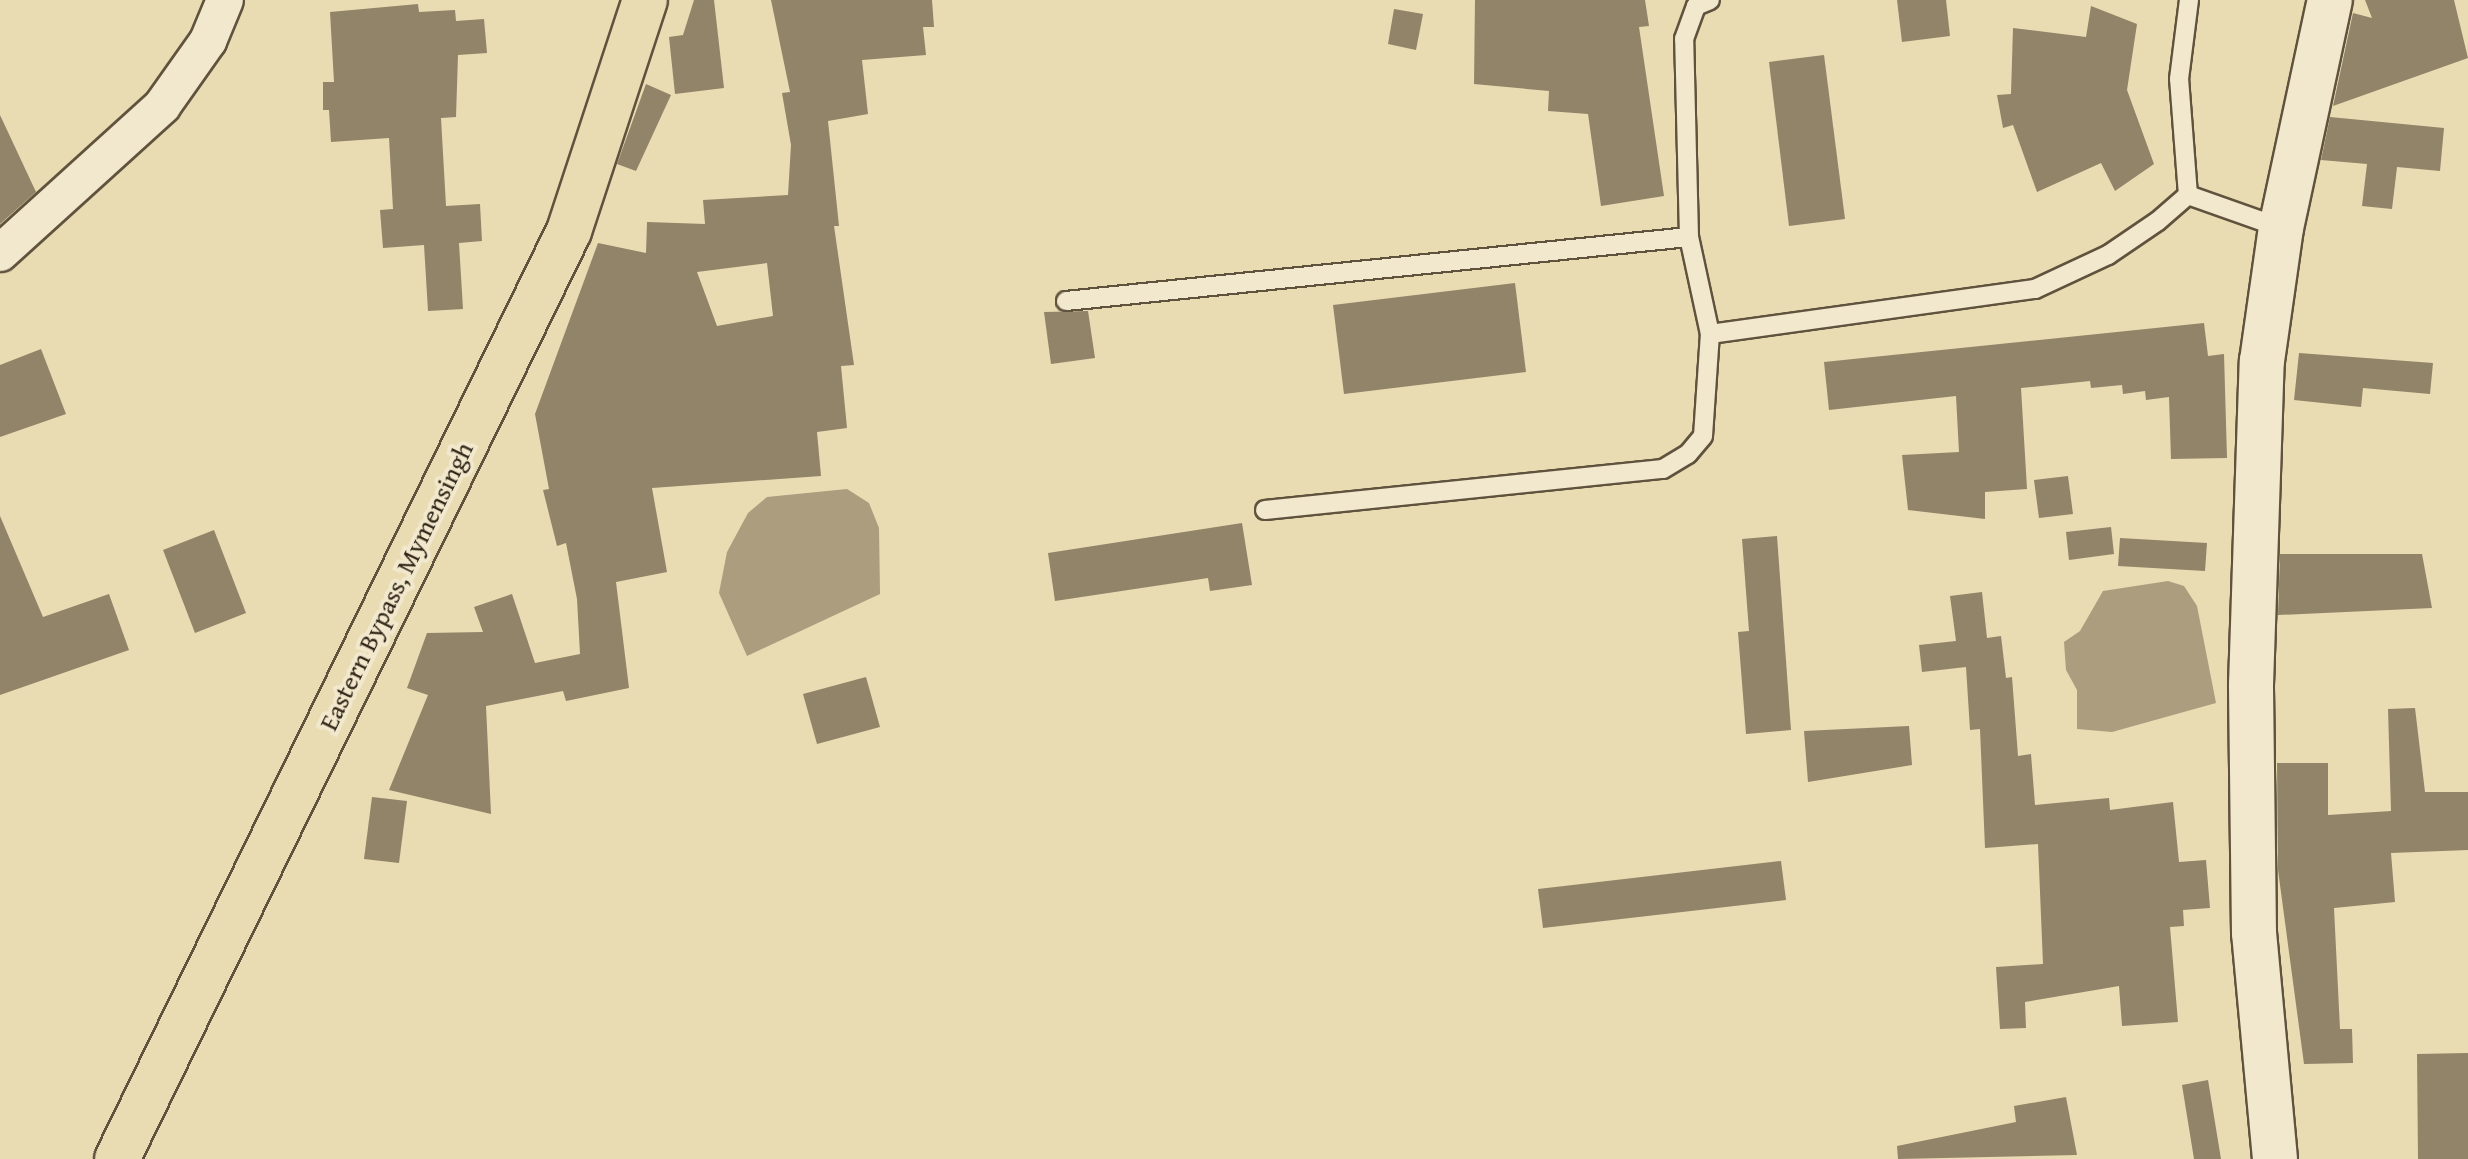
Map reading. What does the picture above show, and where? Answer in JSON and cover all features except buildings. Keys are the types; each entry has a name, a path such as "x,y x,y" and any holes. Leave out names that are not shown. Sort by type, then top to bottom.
{"highway":[{"name":"Eastern Bypass, Mymensingh","path":"117,1159 569,231 645,0"}],"street":[{"path":"0,253 162,106 208,41 225,0"},
{"path":"2275,1159 2254,933 2251,685 2262,361 2281,228 2330,0"}],"lane":[{"path":"1265,510 1663,469 1688,454 1703,436 1710,334 1689,237 1684,39 1696,6 1710,0"},
{"path":"2188,195 2179,79 2189,0"},
{"path":"1710,334 2035,289 2108,255 2188,195"},
{"path":"2188,195 2281,228"},
{"path":"1066,301 1689,237"}],"shaded area":[{"path":"847,489 869,503 879,528 880,594 747,656 719,593 727,552 748,513 767,497"},
{"path":"2168,581 2184,586 2197,606 2216,703 2112,732 2077,729 2077,690 2066,670 2064,642 2080,631 2103,591"}]}
